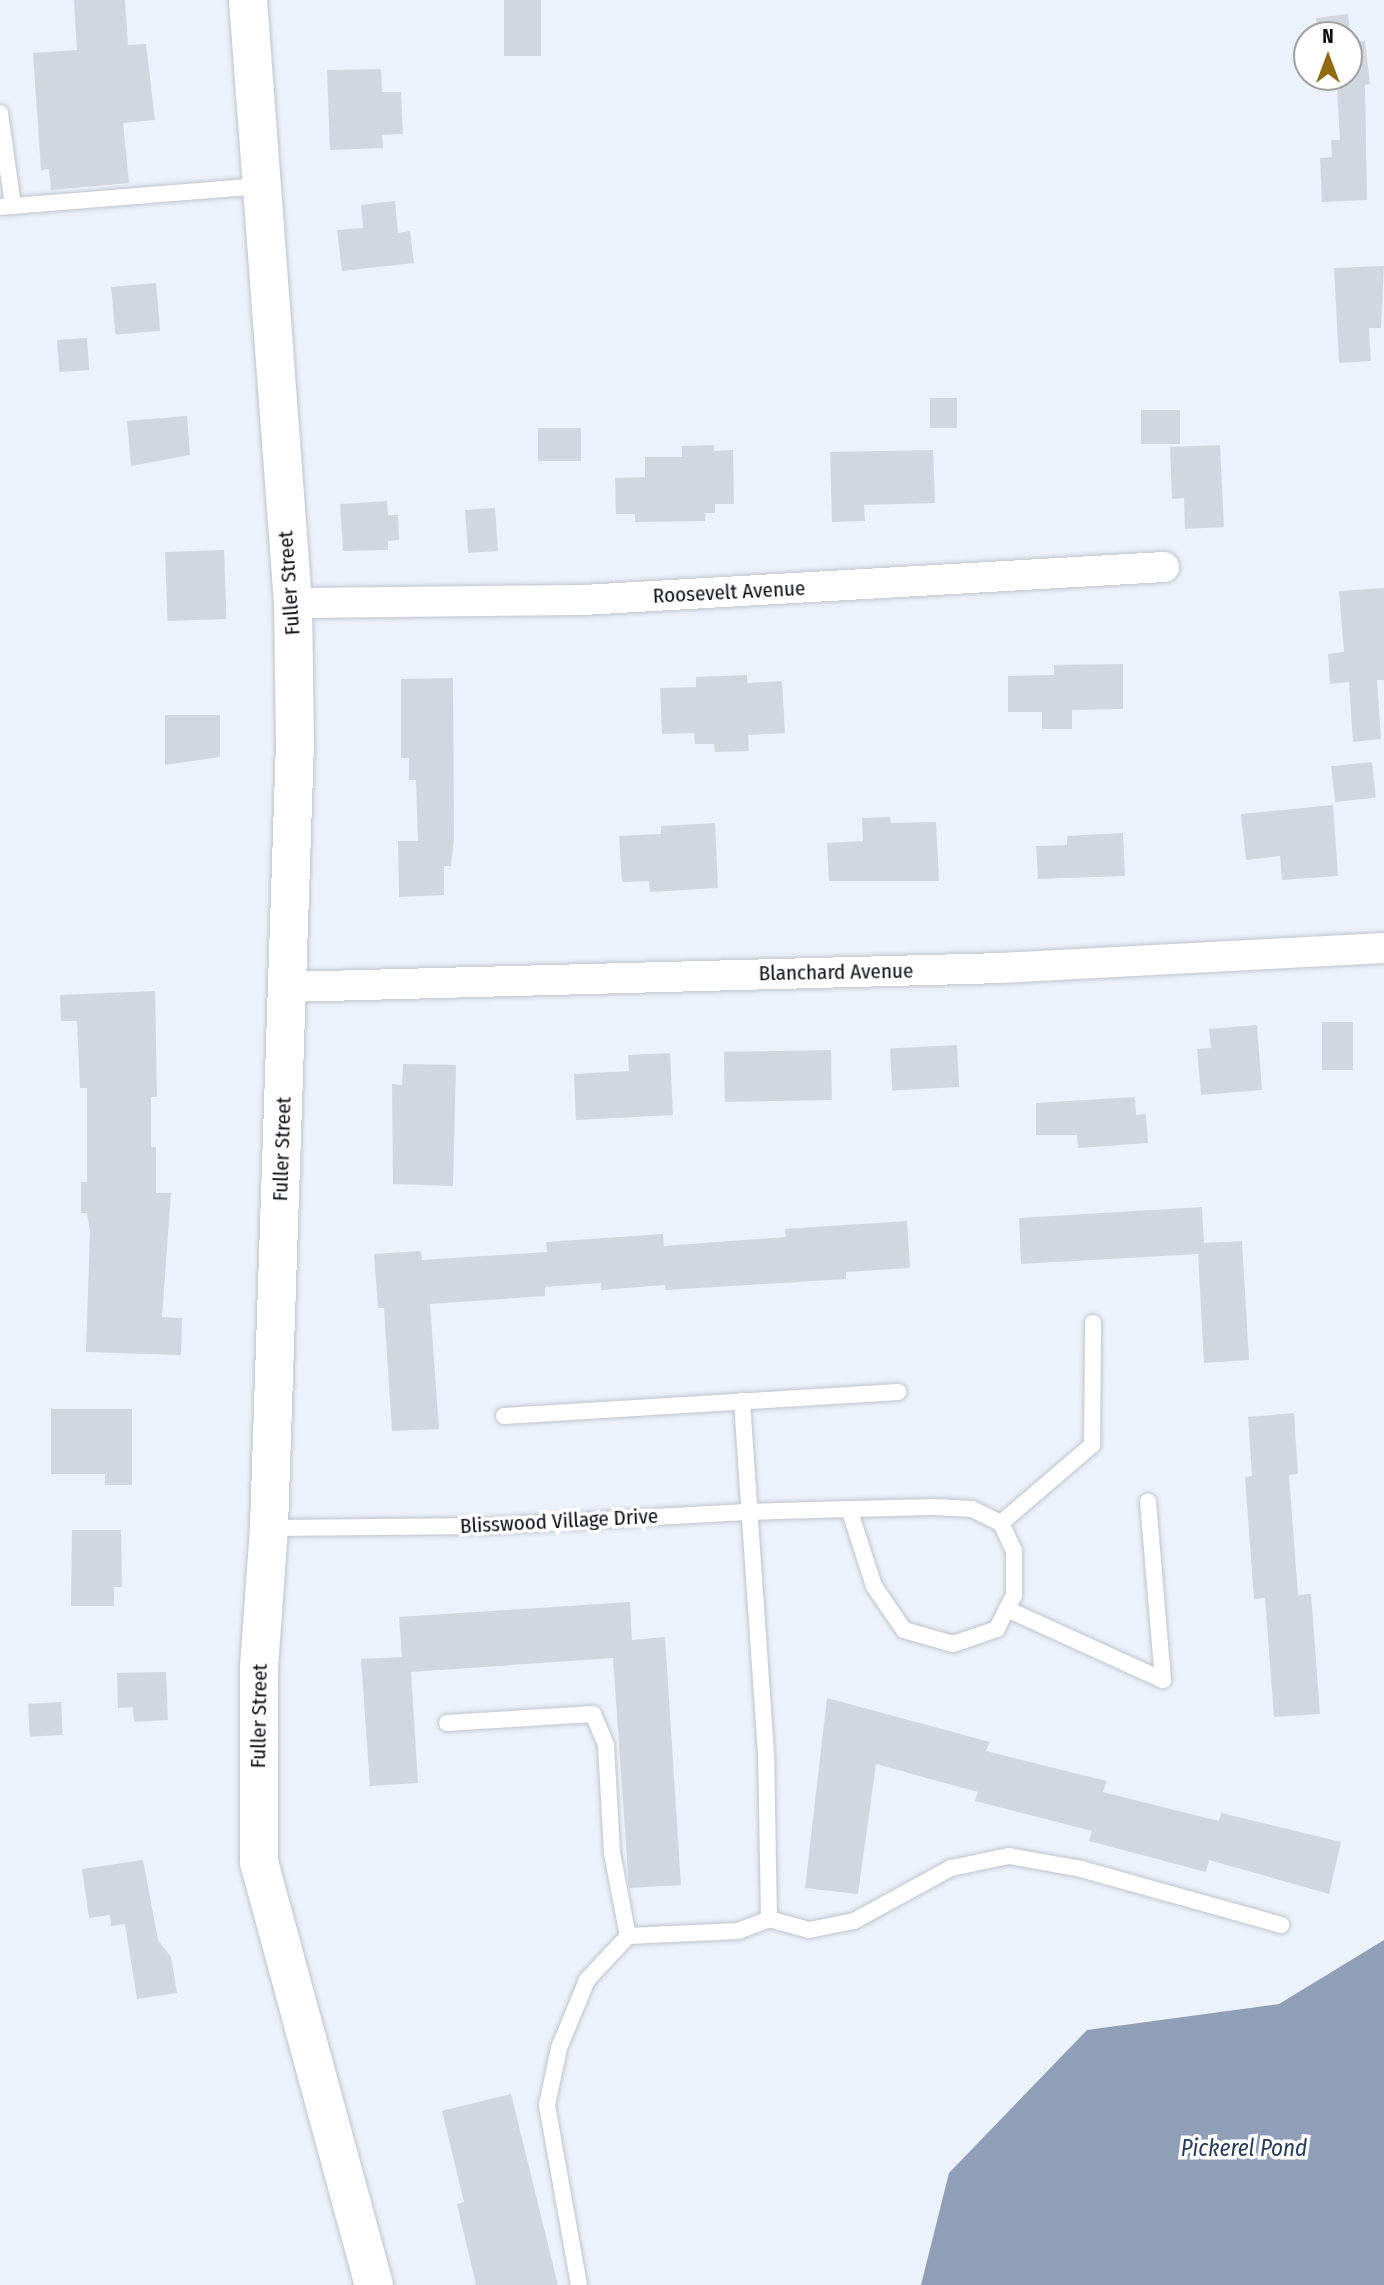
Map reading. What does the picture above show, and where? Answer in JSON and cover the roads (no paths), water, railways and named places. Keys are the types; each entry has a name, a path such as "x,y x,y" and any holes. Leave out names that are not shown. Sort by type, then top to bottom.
{"street":[{"name":"Fuller Street","path":"248,0 293,603 294,824 269,1528 259,1665 259,1862 374,2285"},
{"name":"Roosevelt Avenue","path":"293,603 583,600 1164,567"},
{"name":"Blanchard Avenue","path":"287,987 1001,968 1384,948"}],"lane":[{"path":"0,113 6,207 262,186"},
{"path":"849,1509 874,1586 904,1630 953,1644 997,1629 1014,1595 1014,1551 1001,1523 1092,1444 1093,1322"},
{"path":"504,1416 898,1392"},
{"path":"742,1401 747,1512 766,1754 769,1919"},
{"path":"1007,1609 1163,1680 1148,1502"},
{"name":"Blisswood Village Drive","path":"269,1528 489,1526 849,1509 972,1509 1001,1523"},
{"path":"447,1723 593,1714 606,1745 612,1853 628,1936"},
{"path":"579,2285 547,2105 559,2048 587,1980 628,1936 738,1931 769,1919 809,1930 854,1921 951,1868 1009,1856 1081,1869 1281,1926"}],"water":[{"name":"Pickerel Pond","path":"1384,1940 1384,2285 921,2285 949,2173 1087,2030 1279,2004"}]}
